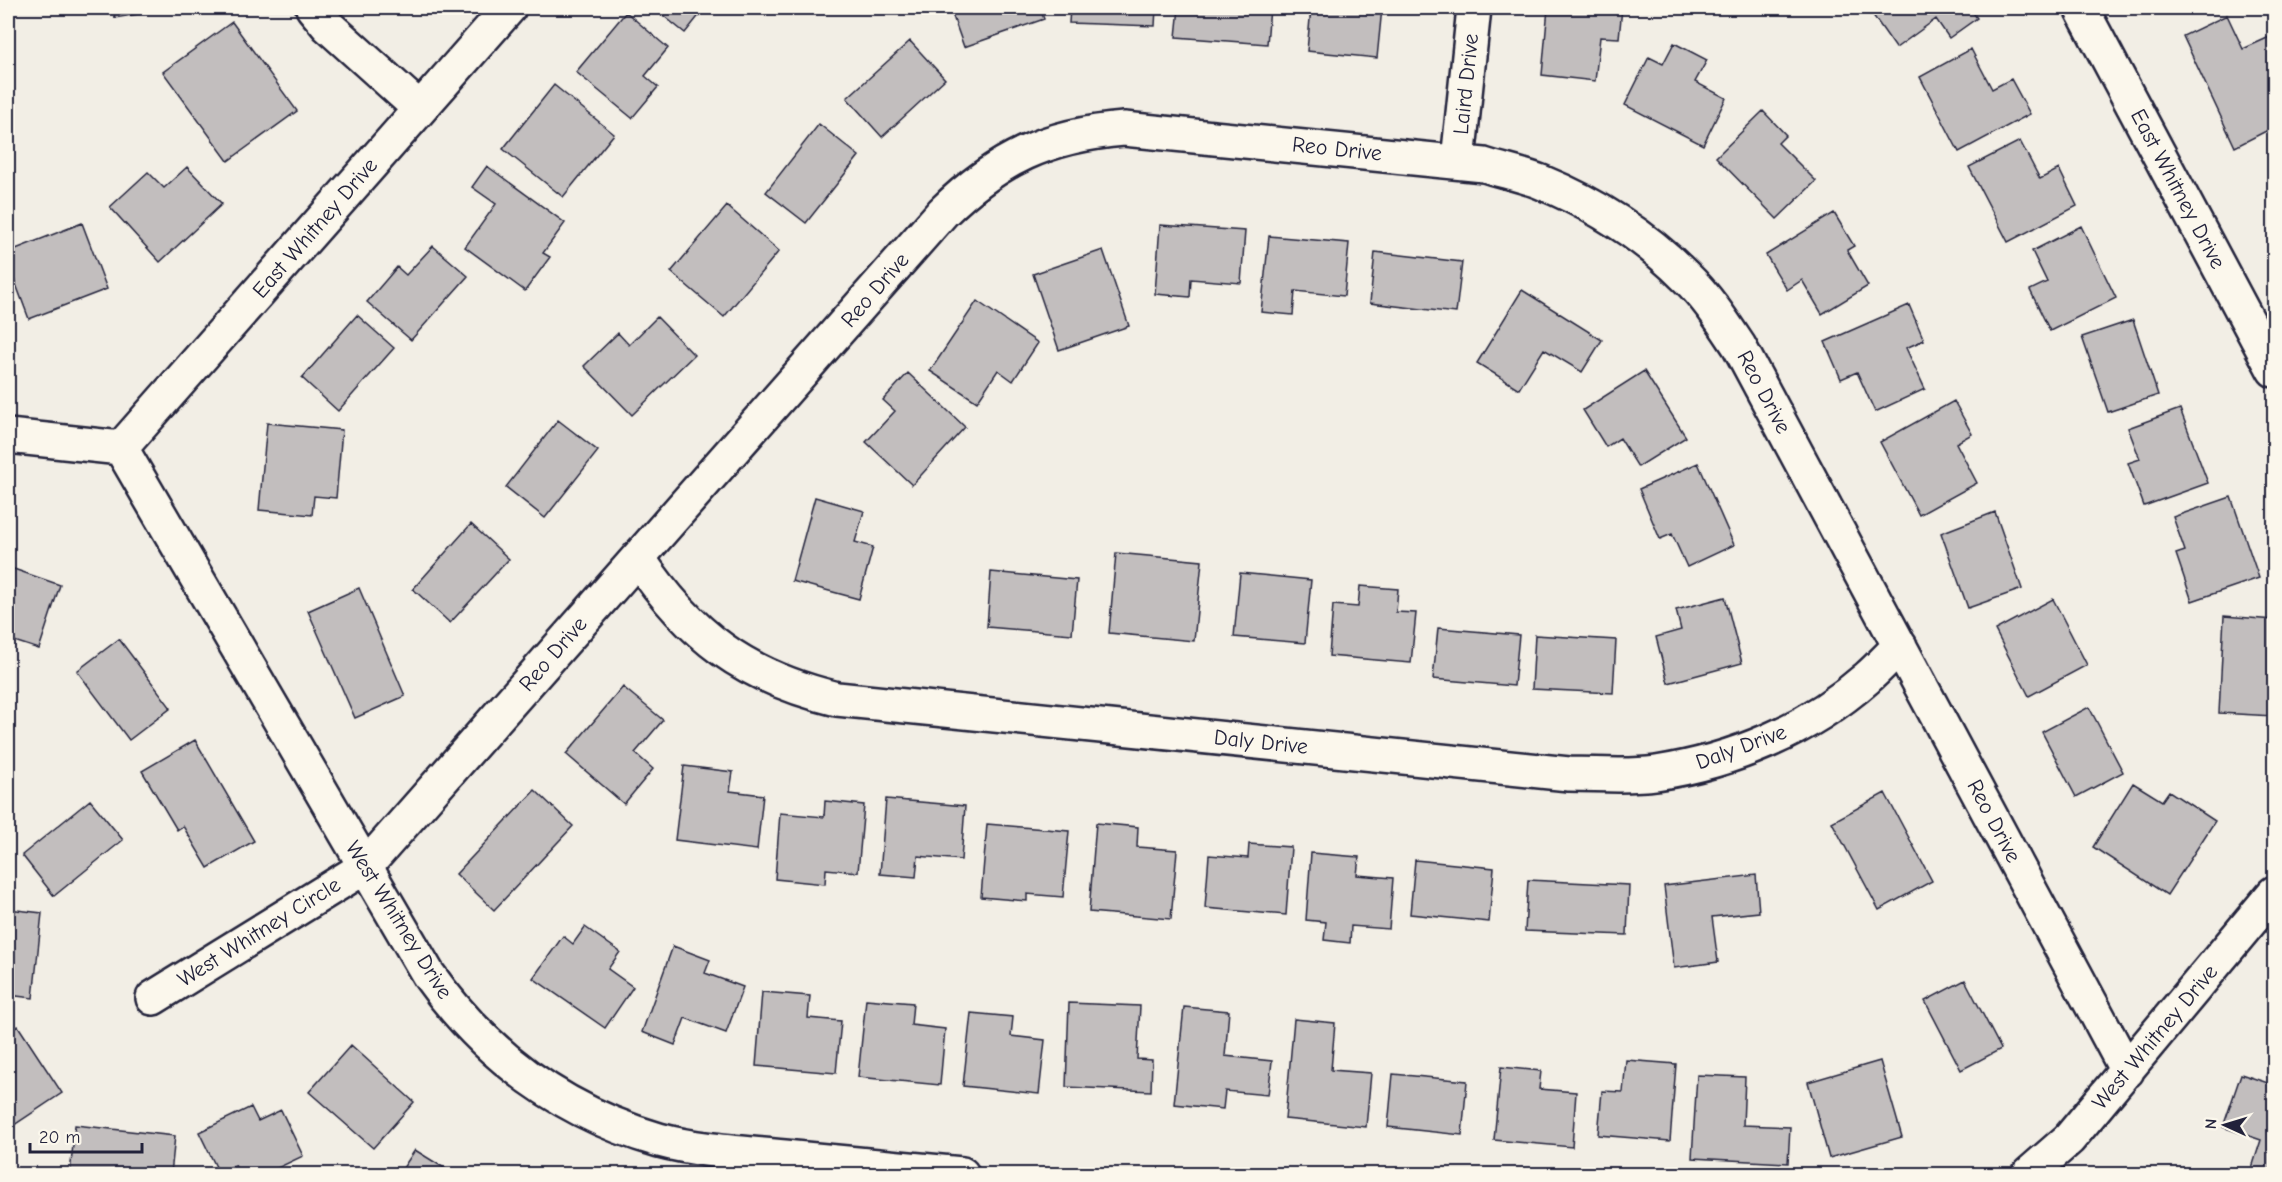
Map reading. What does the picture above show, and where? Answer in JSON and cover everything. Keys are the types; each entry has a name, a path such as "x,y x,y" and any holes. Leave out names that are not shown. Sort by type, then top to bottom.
{"street":[{"path":"313,8 328,26 420,109"},
{"name":"East Whitney Drive","path":"121,448 510,8"},
{"name":"Laird Drive","path":"1458,161 1474,8"},
{"name":"East Whitney Drive","path":"2081,8 2274,370"},
{"name":"Reo Drive","path":"365,867 943,212 965,190 988,172 1039,146 1066,137 1095,131 1124,129 1458,161 1484,165 1540,182 1593,206 1642,238 1686,276 1706,298 1739,346 2127,1071"},
{"path":"8,436 121,448"},
{"name":"West Whitney Drive","path":"121,448 428,974 445,998 484,1041 529,1079 579,1109 605,1121 672,1142 717,1150 962,1174"},
{"name":"Daly Drive","path":"638,558 675,608 722,650 748,667 806,692 837,699 1569,774 1656,773 1713,761 1769,742 1820,713 1867,678 1900,645"},
{"name":"West Whitney Circle","path":"153,998 365,867"},
{"name":"West Whitney Drive","path":"2029,1174 2069,1139 2274,893"}],"building":[{"path":"113,8 175,8 115,18"},
{"path":"654,8 705,8 685,33"},
{"path":"950,8 1040,8 1044,19 964,47"},
{"path":"1070,8 1156,8 1155,26 1069,23"},
{"path":"1179,8 1270,8 1267,44 1176,37"},
{"path":"1311,8 1382,8 1377,58 1307,51"},
{"path":"1548,8 1622,8 1619,38 1600,37 1595,81 1542,75"},
{"path":"1868,8 1970,8 1977,18 1949,38 1936,19 1896,48"},
{"path":"626,12 668,48 645,76 658,87 632,118 576,72"},
{"path":"2227,15 2243,49 2274,35 2274,86 2268,89 2274,103 2274,127 2235,147 2183,36"},
{"path":"232,22 297,111 228,161 163,72"},
{"path":"910,41 945,79 882,137 847,98"},
{"path":"1674,43 1707,60 1695,82 1726,98 1703,145 1625,105 1649,57 1663,64"},
{"path":"1971,49 1992,89 2011,79 2030,114 1959,152 1920,77"},
{"path":"554,85 614,134 563,197 503,149"},
{"path":"1763,111 1786,135 1778,143 1816,181 1777,219 1716,157"},
{"path":"819,124 859,156 806,223 766,192"},
{"path":"2020,141 2040,179 2059,169 2077,206 2008,242 1969,167"},
{"path":"487,166 565,223 543,253 550,257 525,291 465,247 496,204 472,187"},
{"path":"187,167 222,204 160,262 110,207 148,172 164,188"},
{"path":"727,206 779,251 724,317 671,272"},
{"path":"1834,213 1854,246 1847,250 1868,286 1822,314 1802,280 1787,290 1766,255"},
{"path":"82,223 107,289 29,319 8,263 8,252"},
{"path":"1160,225 1245,231 1241,283 1191,279 1190,297 1155,294"},
{"path":"2081,226 2116,298 2050,331 2030,290 2047,282 2032,251"},
{"path":"1269,236 1349,243 1344,296 1295,291 1293,315 1261,312"},
{"path":"433,246 468,276 411,340 367,302 397,267 406,275"},
{"path":"1103,250 1129,326 1059,350 1033,274"},
{"path":"1375,252 1462,262 1456,313 1370,303"},
{"path":"1522,290 1602,340 1582,372 1544,349 1519,389 1477,363"},
{"path":"977,301 1038,343 1013,381 998,370 977,402 930,371"},
{"path":"1909,305 1924,340 1906,348 1925,389 1875,412 1857,372 1841,379 1825,342"},
{"path":"357,315 394,348 338,411 302,378"},
{"path":"657,317 694,355 632,415 584,366 618,333 629,345"},
{"path":"2133,320 2158,395 2108,412 2082,337"},
{"path":"1644,371 1686,437 1638,467 1620,438 1606,447 1583,410"},
{"path":"908,373 965,427 912,485 866,442 895,411 883,400"},
{"path":"1954,401 1972,434 1956,443 1977,483 1919,515 1880,442"},
{"path":"2180,409 2208,483 2144,506 2128,463 2140,459 2128,428"},
{"path":"558,420 598,451 545,518 506,487"},
{"path":"267,423 342,430 336,498 314,496 312,515 259,510"},
{"path":"1698,463 1734,545 1687,567 1672,534 1660,539 1639,489"},
{"path":"815,497 864,511 855,542 873,547 859,599 792,581"},
{"path":"2231,497 2259,578 2192,601 2176,554 2185,551 2173,517"},
{"path":"1995,512 2022,589 1968,608 1941,533"},
{"path":"471,524 509,559 450,623 413,589"},
{"path":"1116,553 1202,561 1194,641 1109,633"},
{"path":"8,567 60,585 39,649 8,639"},
{"path":"991,572 1077,580 1072,634 987,627"},
{"path":"1240,573 1311,580 1305,643 1234,637"},
{"path":"1360,586 1398,589 1396,612 1416,613 1411,663 1329,656 1333,605 1358,607"},
{"path":"359,588 405,696 355,718 308,611"},
{"path":"1725,597 1742,663 1668,683 1656,637 1681,630 1676,610"},
{"path":"2053,599 2087,665 2029,696 1995,630"},
{"path":"2224,616 2274,620 2274,716 2219,713"},
{"path":"1438,628 1519,635 1514,686 1433,679"},
{"path":"1535,635 1616,640 1613,693 1532,689"},
{"path":"119,639 171,708 129,740 77,671"},
{"path":"623,687 663,720 635,753 653,769 624,804 566,754"},
{"path":"2089,707 2123,772 2076,797 2042,732"},
{"path":"195,740 254,841 208,868 183,826 177,830 142,771"},
{"path":"684,766 733,772 730,791 763,795 757,850 675,840"},
{"path":"2133,783 2162,801 2169,791 2215,821 2167,895 2093,847"},
{"path":"535,790 573,826 494,910 456,874"},
{"path":"1885,793 1932,881 1879,910 1832,822"},
{"path":"886,799 965,806 961,860 918,856 916,877 880,874"},
{"path":"90,800 123,840 54,896 22,855"},
{"path":"825,801 864,805 858,872 826,869 825,884 775,879 780,813 824,817"},
{"path":"1096,823 1138,827 1137,847 1177,850 1171,919 1089,912"},
{"path":"987,824 1069,831 1063,897 1027,894 1027,901 981,897"},
{"path":"1249,844 1291,847 1286,915 1205,908 1209,855 1248,858"},
{"path":"1311,853 1359,857 1357,875 1393,878 1389,929 1351,926 1350,943 1324,940 1326,922 1306,920"},
{"path":"1415,860 1494,868 1489,922 1410,914"},
{"path":"1756,875 1759,912 1712,917 1718,962 1674,968 1664,886"},
{"path":"1528,880 1629,885 1627,935 1525,931"},
{"path":"8,909 42,913 33,998 8,995"},
{"path":"585,927 620,952 608,969 633,987 605,1028 533,978 563,936 573,944"},
{"path":"673,946 710,960 705,973 743,987 726,1033 685,1018 675,1045 642,1032"},
{"path":"1965,980 2001,1049 1961,1070 1925,1001"},
{"path":"762,992 810,996 808,1018 841,1021 836,1073 756,1066"},
{"path":"866,999 913,1003 911,1025 945,1029 940,1085 858,1077"},
{"path":"1069,1003 1140,1006 1137,1059 1152,1060 1151,1091 1066,1087"},
{"path":"1184,1007 1229,1011 1225,1056 1272,1061 1268,1095 1225,1091 1223,1109 1174,1104"},
{"path":"971,1013 1013,1017 1011,1036 1045,1040 1039,1094 963,1086"},
{"path":"1294,1019 1335,1023 1331,1070 1371,1073 1366,1127 1285,1119"},
{"path":"18,1026 62,1093 8,1129 8,1032"},
{"path":"351,1045 414,1102 373,1148 309,1092"},
{"path":"1626,1060 1676,1064 1670,1141 1598,1135 1602,1091 1623,1092"},
{"path":"1880,1061 1902,1137 1829,1158 1808,1082"},
{"path":"1501,1067 1541,1071 1539,1089 1576,1092 1572,1147 1494,1140"},
{"path":"1393,1074 1467,1081 1462,1135 1388,1127"},
{"path":"2241,1074 2274,1085 2274,1174 2250,1174 2261,1140 2223,1127"},
{"path":"1697,1075 1745,1077 1743,1125 1790,1127 1788,1163 1692,1158"},
{"path":"251,1107 258,1121 281,1110 303,1156 265,1174 239,1174 235,1165 219,1173 199,1132"},
{"path":"75,1125 175,1136 171,1174 70,1174"},
{"path":"415,1150 454,1174 399,1174"}]}
